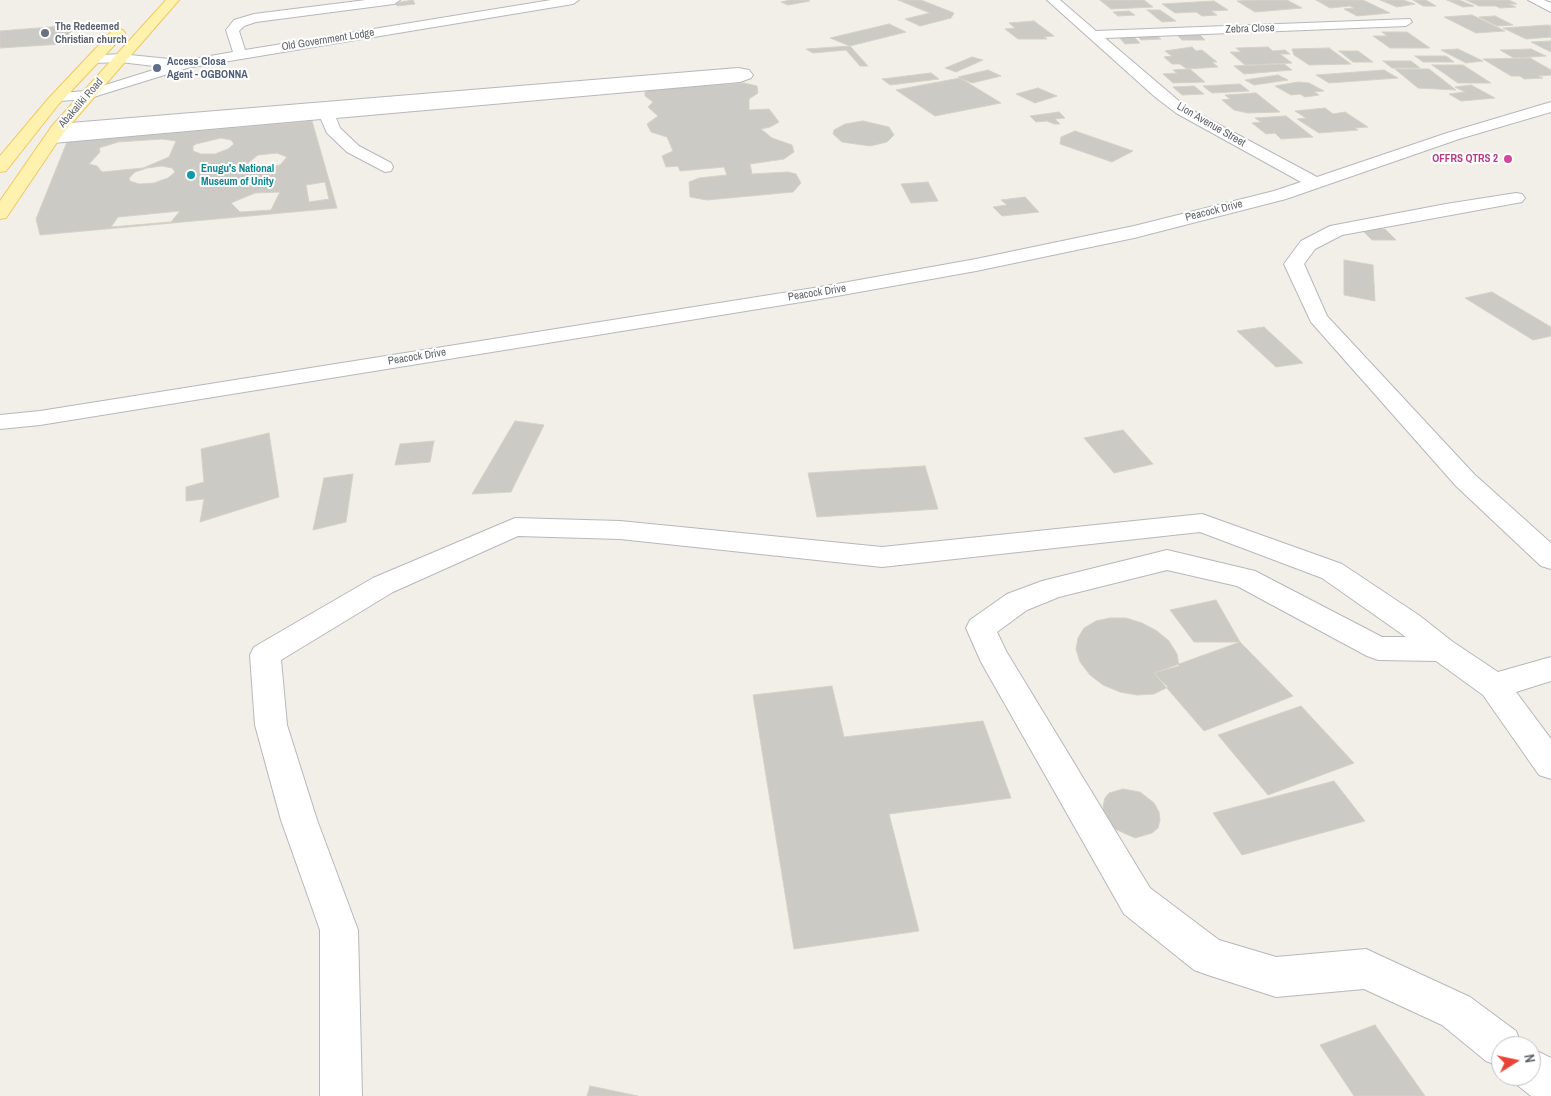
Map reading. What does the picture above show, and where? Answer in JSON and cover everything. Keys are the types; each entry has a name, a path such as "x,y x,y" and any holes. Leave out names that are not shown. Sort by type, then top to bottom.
{"main road":[{"name":"Abakaliki Road","path":"0,213 55,134 87,95 173,0"},
{"name":"Abakaliki Road","path":"0,167 59,96 128,22"}],"street":[{"path":"240,54 232,30 238,23 254,18 394,0"},
{"name":"Old Government Lodge","path":"59,96 87,95 185,64 573,0"},
{"name":"Lion Avenue Street","path":"1053,0 1181,110 1316,183"},
{"path":"1534,0 1551,8"},
{"name":"Zebra Close","path":"1093,36 1406,22"},
{"path":"94,59 120,58 185,64"},
{"path":"55,134 738,72 746,75 742,78 533,92"},
{"name":"Peacock Drive","path":"0,422 68,413 820,293 976,265 1134,232 1280,194 1453,136 1551,107"},
{"path":"317,111 353,149 384,168"},
{"path":"1516,198 1446,208 1337,230 1308,245 1294,264 1318,318 1465,480 1551,559"},
{"path":"341,1096 339,930 299,820 271,725 264,656 383,585 515,527 620,530 882,557 1202,523 1332,571 1410,624 1442,650 1494,686 1551,765"},
{"path":"1442,650 1378,648 1245,578 1167,560 1052,588 1017,602 981,628 992,654 1137,901 1208,956 1276,977 1366,969 1456,1011 1491,1038"},
{"path":"1494,686 1551,670"},
{"path":"1541,1078 1551,1086"}],"building":[{"path":"413,0 415,4 397,6 395,3"},
{"path":"790,0 810,1 788,5 781,2"},
{"path":"898,0 921,0 954,13 951,18 920,26 905,19 930,13"},
{"path":"1100,0 1144,0 1153,7 1111,9"},
{"path":"1287,0 1302,8 1255,12 1237,1"},
{"path":"1316,0 1363,0 1390,13 1357,16 1344,9 1354,8 1350,6 1330,8"},
{"path":"1380,0 1403,0 1415,4 1397,7"},
{"path":"1413,0 1426,0 1436,6 1423,6"},
{"path":"1447,0 1459,0 1474,6 1463,7"},
{"path":"1466,0 1509,0 1517,4 1509,4 1516,7 1500,8 1496,6 1479,6"},
{"path":"1214,1 1228,10 1211,11 1217,15 1202,16 1196,12 1175,13 1162,4"},
{"path":"1147,10 1160,10 1176,21 1162,22"},
{"path":"1129,11 1135,15 1118,16 1113,12"},
{"path":"1472,15 1505,31 1476,33 1444,17"},
{"path":"1495,16 1513,25 1497,26 1479,17"},
{"path":"1034,21 1054,36 1044,37 1047,39 1018,39 1005,29 1015,28 1009,23"},
{"path":"889,24 906,32 850,46 830,38"},
{"path":"76,25 62,44 0,48 0,31"},
{"path":"1551,26 1551,37 1526,39 1503,28"},
{"path":"1382,32 1407,32 1430,48 1390,48 1373,36 1387,36"},
{"path":"1175,33 1198,33 1205,40 1182,40"},
{"path":"1118,36 1133,36 1140,43 1125,44"},
{"path":"1137,36 1157,36 1161,39 1141,40"},
{"path":"1551,41 1551,52 1531,42"},
{"path":"850,46 868,66 860,66 846,50 813,53 806,49"},
{"path":"1192,47 1196,51 1202,50 1217,62 1212,62 1218,67 1187,69 1180,64 1172,64 1164,57 1172,56 1165,51"},
{"path":"1268,47 1273,51 1285,50 1290,54 1280,54 1292,63 1245,65 1230,52 1241,52 1236,48"},
{"path":"1329,48 1351,64 1309,65 1294,55 1292,49"},
{"path":"1458,49 1483,61 1466,63 1441,50"},
{"path":"1531,49 1546,56 1514,58 1500,50"},
{"path":"1339,51 1358,51 1373,62 1353,62"},
{"path":"1415,56 1446,56 1454,62 1423,62"},
{"path":"972,57 983,60 956,72 945,68"},
{"path":"1530,58 1551,70 1551,75 1538,76 1543,78 1524,79 1520,76 1511,76 1483,59"},
{"path":"1383,61 1411,61 1420,68 1392,68"},
{"path":"1284,64 1292,70 1244,74 1234,66"},
{"path":"1432,65 1463,65 1491,83 1458,83"},
{"path":"1190,69 1205,82 1173,83 1163,74 1177,73 1173,70"},
{"path":"1395,69 1429,69 1456,90 1418,88"},
{"path":"988,70 1001,76 972,83 958,77"},
{"path":"1384,70 1398,78 1329,83 1316,75"},
{"path":"931,73 939,79 890,85 882,79"},
{"path":"1278,75 1288,80 1254,85 1245,80"},
{"path":"960,78 1001,103 935,116 896,90"},
{"path":"1298,82 1309,83 1324,91 1314,92 1319,95 1305,97 1300,94 1291,95 1275,86"},
{"path":"744,83 757,86 758,93 749,99 749,110 769,109 779,122 761,129 772,138 792,145 794,152 784,159 750,164 752,174 788,172 796,174 801,183 793,192 707,200 690,197 689,182 699,178 727,175 724,167 680,171 678,166 666,167 662,156 673,151 667,137 651,132 647,124 658,116 648,107 653,102 645,96 645,90"},
{"path":"1240,84 1249,91 1212,93 1203,86"},
{"path":"1471,85 1495,98 1461,101 1449,94 1465,92 1455,87"},
{"path":"1194,86 1204,94 1182,95 1173,87"},
{"path":"1038,88 1057,96 1035,103 1016,94"},
{"path":"1256,93 1280,112 1248,113 1234,110 1222,100 1230,99 1225,95"},
{"path":"1325,108 1333,114 1345,112 1368,127 1355,128 1358,130 1319,133 1297,119 1306,118 1295,111"},
{"path":"1059,112 1065,118 1055,119 1060,124 1047,121 1036,122 1030,116"},
{"path":"1286,116 1313,137 1281,139 1275,133 1266,134 1252,123 1261,122 1255,118"},
{"name":"Enugu's National Museum of Unity","path":"312,121 337,208 40,235 36,219 67,142"},
{"path":"863,121 889,127 894,135 887,142 870,146 842,142 833,134 834,130 845,124"},
{"path":"1075,131 1133,151 1112,162 1060,144 1061,137"},
{"path":"221,138 231,140 234,144 228,149 215,154 201,154 193,151 193,146 196,144"},
{"name":"Enugu's National Museum of Unity","path":"162,139 176,141 169,157 143,168 102,172 97,166 89,164 100,152 99,148 118,142"},
{"path":"277,153 287,157 280,165 262,168 252,167 248,163 258,155"},
{"path":"162,166 172,168 175,172 168,178 154,183 139,184 130,181 129,178 135,172"},
{"path":"325,182 329,199 309,202 306,185"},
{"path":"928,182 938,201 911,203 901,184"},
{"path":"280,192 271,210 240,212 231,203 255,193"},
{"path":"1025,197 1039,212 1002,216 993,207 1007,205 1001,200"},
{"path":"180,211 171,222 111,227 118,217"},
{"path":"1361,229 1385,229 1396,240 1372,240"},
{"path":"1344,260 1373,265 1375,301 1344,295"},
{"path":"1492,292 1551,327 1551,336 1533,340 1465,298"},
{"path":"1264,327 1303,363 1276,367 1237,331"},
{"path":"515,421 544,425 511,492 472,494"},
{"path":"1123,430 1153,464 1114,473 1084,438"},
{"path":"269,433 279,497 200,522 204,499 186,501 186,487 204,482 201,449"},
{"path":"434,441 430,462 395,465 400,444"},
{"path":"925,466 938,509 817,517 808,473"},
{"path":"353,474 346,522 313,530 324,478"},
{"path":"1216,600 1240,642 1194,642 1170,610"},
{"path":"1110,618 1126,618 1142,623 1157,631 1169,641 1177,654 1179,666 1154,673 1168,687 1154,694 1137,695 1120,692 1103,685 1090,675 1080,662 1076,649 1078,638 1084,628 1096,621"},
{"path":"1240,642 1293,696 1204,731 1154,673"},
{"path":"832,686 844,737 983,721 1011,798 889,814 919,931 794,949 753,695"},
{"path":"1301,706 1354,763 1268,795 1218,735"},
{"path":"1334,781 1365,821 1242,855 1213,813"},
{"path":"1123,789 1140,792 1154,803 1159,812 1160,820 1158,828 1152,833 1135,838 1115,829 1108,823 1103,806 1105,798 1109,793"},
{"path":"1375,1025 1425,1096 1354,1096 1320,1045"},
{"path":"590,1086 638,1096 587,1096"}],"place":[{"name":"The Redeemed Christian church","path":"45,33"},
{"name":"Access Closa Agent - OGBONNA","path":"157,68"},
{"name":"OFFRS QTRS 2","path":"1508,159"},
{"name":"Enugu's National Museum of Unity","path":"191,175"}]}
